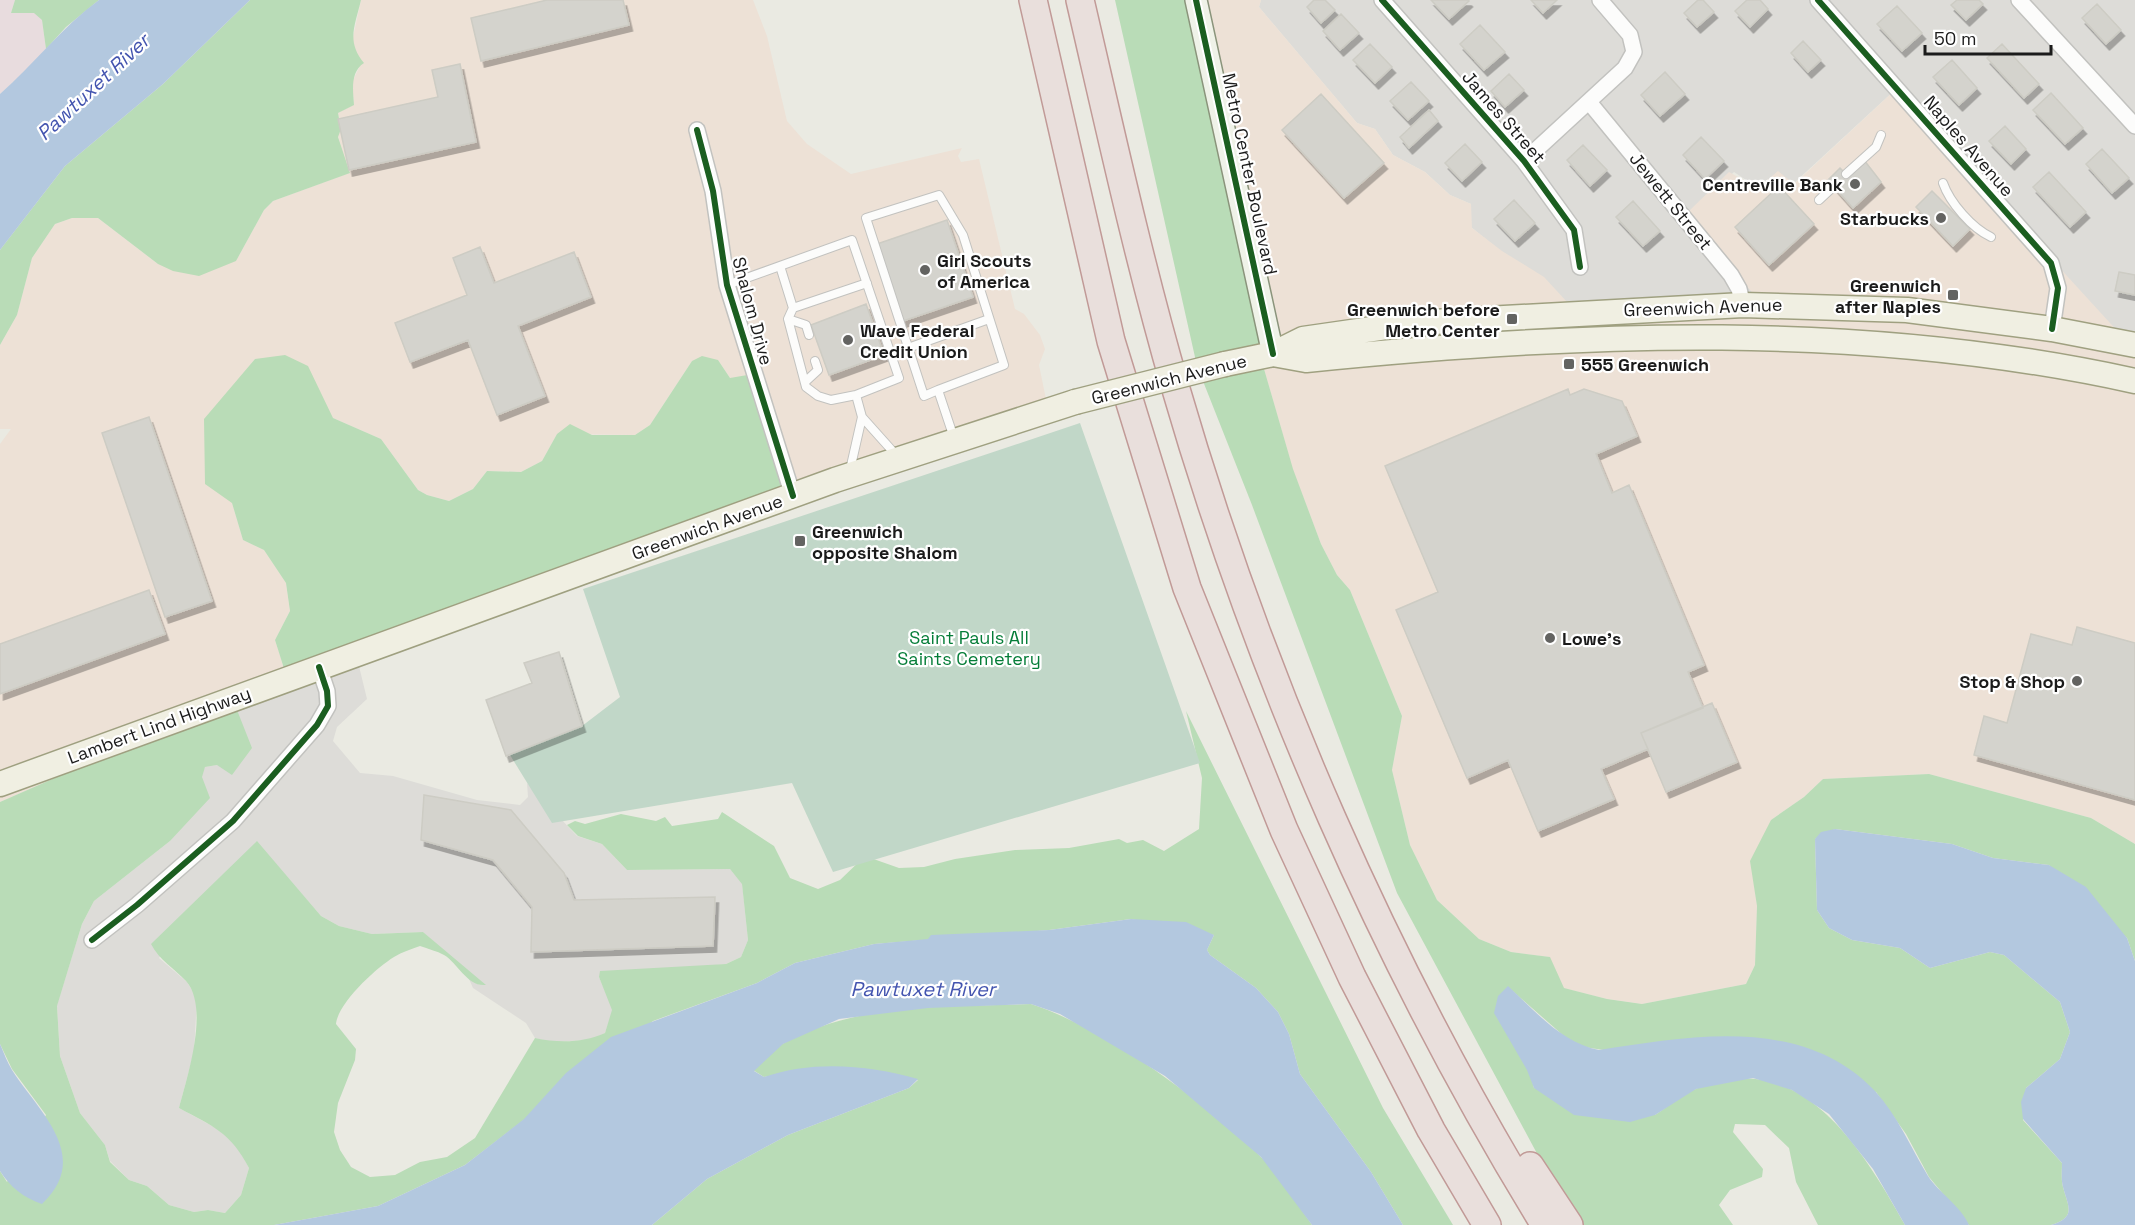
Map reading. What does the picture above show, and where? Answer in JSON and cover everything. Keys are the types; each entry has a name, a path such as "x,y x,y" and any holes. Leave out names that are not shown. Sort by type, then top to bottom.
{"highway":[{"path":"1033,0 1111,341 1187,588 1284,830 1352,977 1431,1130 1487,1225"},
{"path":"1080,0 1156,317 1225,541 1273,674 1319,786 1423,1007 1545,1225"},
{"path":"1423,1007 1569,1225"},
{"path":"1431,1130 1473,1225"}],"main road":[{"name":"Greenwich Avenue","path":"319,667 848,475 955,439 1075,402 1273,354 1303,339 1414,322 1743,305 1907,310 2052,329 2135,345"},
{"path":"1743,305 1743,338"},
{"path":"2040,362 2052,329"},
{"name":"Greenwich Avenue","path":"1273,354 1306,360 1568,340 1676,336 1743,338 1913,347 2040,362 2135,381"},
{"name":"Lambert Lind Highway","path":"0,784 319,667"}],"street":[{"name":"Metro Center Boulevard","path":"1196,0 1273,354"},
{"name":"James Street","path":"1382,0 1524,160 1574,230 1580,267"},
{"path":"1524,160 1625,68 1634,52 1630,35 1600,0"},
{"name":"Naples Avenue","path":"1818,0 2050,262 2058,288 2052,329"},
{"path":"2019,0 2135,126"},
{"name":"Jewett Street","path":"1589,102 1731,275 1739,289 1743,305"},
{"name":"Shalom Drive","path":"697,130 713,191 727,285 793,496"},
{"path":"92,940 137,905 233,821 317,725 328,706 327,691 319,667"}],"lane":[{"path":"1846,174 1876,147 1881,135"},
{"path":"1943,183 1947,193 1980,232 1991,237"},
{"path":"1819,200 1834,186"},
{"path":"939,195 963,235 989,319 1004,365 924,396 866,218 939,195"},
{"path":"727,285 852,240 899,378 856,395 831,400 818,396 806,387 788,319 793,308 780,266"},
{"path":"793,308 867,283"},
{"path":"788,319 806,325 809,335"},
{"path":"908,348 989,319"},
{"path":"805,382 818,370 815,361"},
{"path":"938,390 955,439"},
{"path":"856,395 862,417 899,458"},
{"path":"848,475 862,417"}],"shaded area":[{"path":"0,0 15,0 11,13 35,13 42,20 46,49 0,94"},
{"path":"361,0 753,0 767,36 787,121 807,144 851,174 962,148 958,156 961,162 979,159 1015,309 1024,314 1040,335 1045,349 1039,365 1047,404 796,496 718,360 692,361 650,425 635,435 557,434 542,461 521,472 487,471 473,489 449,501 418,490 381,439 333,418 327,411 255,359 240,378 232,503 243,540 264,550 286,583 290,611 275,640 287,678 0,802 0,444 11,429 0,429 0,345 17,315 32,258 55,224 72,218 98,218 158,264 236,261 264,210 273,201 349,173 338,136 341,129 338,113 354,104 352,82 360,66 352,42"},
{"path":"1196,0 1261,0 1259,7 1357,123 1375,129 1393,155 1425,172 1450,195 1471,204 1472,228 1502,251 1544,277 1580,316 1763,305 1686,216 1688,212 1729,172 1758,188 1778,171 1794,184 1896,89 2121,335 2135,347 2135,844 2091,818 1929,774 1823,779 1804,797 1771,820 1752,868 1757,906 1755,965 1746,984 1642,1004 1607,999 1563,988 1549,957 1511,952 1479,939 1437,900 1410,845 1392,770 1402,716 1350,590 1337,575 1321,544 1293,470 1262,362"},
{"path":"1261,0 2135,0 2135,347 2122,344 1896,89 1793,184 1758,188 1734,172 1686,216 1764,305 1580,316 1471,227 1471,204 1450,195 1425,172 1393,155 1375,129 1357,123 1259,7"},
{"path":"357,658 367,699 337,727 333,741 360,773 393,776 477,800 520,805 528,797 527,783 577,836 602,844 627,870 730,869 742,883 748,940 741,957 726,964 599,977 613,1010 605,1033 590,1040 550,1042 535,1038 526,1023 473,988 469,979 480,985 423,932 372,934 339,926 321,916 257,842 216,884 159,958 187,982 197,998 194,1052 179,1108 214,1127 237,1144 249,1168 241,1195 225,1213 208,1210 194,1212 169,1205 147,1186 129,1180 110,1161 105,1145 80,1113 60,1056 57,1005 82,924 94,901 170,841 205,767 217,765 236,710"}],"green space":[{"path":"15,0 99,0 66,27 46,49 42,20 34,13 11,13"},
{"path":"250,0 361,0 354,40 358,55 364,63 354,76 354,105 338,113 341,129 338,137 350,173 273,201 264,210 236,261 199,276 173,271 158,264 98,218 72,218 55,224 32,258 17,315 0,345 0,250 65,166 163,84"},
{"path":"1115,0 1196,0 1273,354 1262,362 1293,469 1321,544 1337,575 1350,590 1402,716 1392,770 1410,845 1437,900 1479,939 1511,952 1550,957 1564,988 1607,999 1642,1004 1746,984 1755,965 1757,906 1750,861 1771,820 1804,797 1823,779 1929,774 2091,818 2135,844 2135,961 2127,938 2049,865 1993,858 1952,844 1835,829 1815,839 1817,910 1829,928 1852,940 1900,948 1930,968 1990,952 2004,955 2060,1002 2070,1032 2060,1059 2026,1088 2023,1120 2062,1163 2062,1184 2069,1210 2065,1218 2051,1225 1969,1225 1929,1177 1906,1134 1876,1092 1584,1047 1565,1037 1508,987 1534,1088 1655,1115 1698,1088 1735,1079 1768,1081 1798,1093 1824,1113 1848,1138 1869,1166 1905,1225 1818,1225 1796,1182 1789,1148 1765,1125 1735,1124 1733,1132 1763,1169 1762,1177 1730,1190 1719,1205 1733,1225 1582,1225 1548,1174 1397,893 1252,505 1197,366"},
{"path":"285,355 308,366 333,418 381,439 418,490 449,501 473,489 487,471 521,472 542,461 557,434 570,424 592,435 635,435 650,425 692,361 702,356 718,360 730,378 759,373 791,493 287,678 275,640 290,611 286,583 264,550 243,540 232,503 205,484 204,419 255,359"},
{"name":"Saint Pauls All Saints Cemetery","path":"1080,423 1200,763 833,872 792,783 552,823 510,755 582,726 620,697 583,589"},
{"path":"210,710 237,710 252,748 232,775 217,765 205,767 202,777 210,798 170,841 94,901 82,924 57,1006 60,1056 80,1113 105,1145 110,1162 129,1180 147,1186 169,1205 194,1212 208,1210 225,1213 241,1195 249,1168 228,1138 212,1126 179,1108 191,1061 196,1008 193,993 186,981 163,960 151,944 257,841 321,916 339,926 372,934 423,932 486,985 473,982 444,955 420,946 386,962 350,996 338,1016 336,1024 356,1049 355,1060 338,1103 334,1132 340,1150 351,1167 370,1177 395,1175 420,1162 447,1157 475,1138 535,1038 570,1041 588,1039 605,1033 612,1010 599,977 600,971 726,964 741,957 748,940 742,884 730,869 627,870 602,844 578,836 567,825 575,821 585,824 621,814 656,821 665,817 672,826 718,819 722,812 774,846 790,878 818,889 840,880 865,856 899,868 924,867 955,859 1015,850 1069,848 1119,839 1127,843 1143,840 1164,851 1199,829 1202,778 1186,711 1383,1108 1453,1225 1403,1225 1371,1172 1300,1074 1289,1034 1278,1012 1256,988 1210,955 1207,950 1214,935 1131,919 1049,930 874,944 795,963 757,983 653,1021 465,1165 378,1206 274,1225 0,1225 0,1171 7,1182 46,1115 12,1069 0,1044 0,802"},
{"path":"1031,1004 1061,1016 1122,1048 1209,1111 1267,1163 1312,1225 652,1225 707,1179 788,1135 909,1088 918,1080 817,1067 764,1077 753,1070 784,1043 812,1030 873,1013 936,1007"}],"water":[{"name":"Pawtuxet River","path":"99,0 250,0 163,84 65,166 0,250 0,94 73,22"},
{"path":"1835,829 1952,844 1993,858 2049,865 2086,887 2127,938 2135,961 2135,1225 2051,1225 2065,1218 2069,1210 2062,1184 2062,1163 2023,1119 2021,1102 2026,1088 2060,1059 2070,1032 2060,1002 2004,955 1990,952 1930,968 1900,948 1852,940 1829,928 1817,910 1815,839 1821,832"},
{"name":"Pawtuxet River","path":"1131,919 1186,922 1214,935 1207,950 1210,955 1256,988 1278,1012 1289,1034 1300,1074 1371,1172 1403,1225 1312,1225 1261,1157 1165,1076 1060,1014 1031,1004 928,1008 839,1019 783,1044 754,1071 764,1077 802,1068 841,1066 880,1070 918,1079 909,1088 788,1135 707,1179 652,1225 274,1225 378,1206 465,1165 524,1119 566,1073 611,1037 757,983 795,963 874,944 928,939 931,935 1049,930"},
{"path":"1508,986 1561,1033 1573,1041 1599,1050 1671,1040 1744,1037 1780,1041 1814,1051 1846,1067 1875,1091 1883,1101 1928,1176 1961,1212 1969,1225 1905,1225 1873,1169 1829,1114 1792,1090 1753,1078 1696,1089 1655,1115 1630,1122 1574,1115 1534,1088 1527,1070 1494,1013 1498,996"},
{"path":"0,1044 12,1070 56,1134 62,1151 62,1169 56,1186 42,1204 18,1191 0,1171"}],"building":[{"path":"547,0 623,0 629,25 481,61 471,18"},
{"path":"1314,0 1325,0 1335,10 1321,23 1307,7"},
{"path":"1431,0 1468,0 1469,1 1449,19"},
{"path":"1531,0 1557,0 1543,13"},
{"path":"1698,0 1703,0 1714,12 1697,27 1684,13"},
{"path":"1747,0 1760,0 1768,9 1750,27 1735,11"},
{"path":"1957,0 1979,0 1983,4 1966,20 1951,5"},
{"path":"2097,4 2121,30 2106,44 2082,18"},
{"path":"1897,6 1922,33 1902,51 1877,24"},
{"path":"1341,14 1359,33 1340,50 1323,31"},
{"path":"1480,25 1505,52 1484,70 1460,44"},
{"path":"1803,41 1821,60 1808,72 1791,53"},
{"path":"1370,44 1392,67 1375,83 1353,60"},
{"path":"2002,44 2039,84 2024,98 1987,58"},
{"path":"1952,60 1977,88 1959,105 1933,77"},
{"path":"460,64 476,142 349,170 338,119 438,97 432,70"},
{"path":"1665,72 1685,94 1660,116 1641,95"},
{"path":"1509,74 1524,90 1505,107 1491,91"},
{"path":"1411,82 1429,101 1408,120 1390,101"},
{"path":"2051,93 2083,128 2065,144 2033,110"},
{"path":"1321,94 1384,163 1344,198 1282,130"},
{"path":"1429,110 1438,121 1409,148 1400,137"},
{"path":"2005,126 2026,149 2011,164 1989,141"},
{"path":"1701,137 1724,161 1705,179 1683,155"},
{"path":"1465,144 1482,162 1462,181 1445,163"},
{"path":"1583,145 1607,170 1590,186 1567,160"},
{"path":"2102,149 2129,178 2112,193 2086,164"},
{"name":"Centreville Bank","path":"1864,160 1881,182 1853,208 1828,180 1840,168 1847,175"},
{"path":"2049,172 2086,212 2070,227 2033,187"},
{"path":"1779,186 1814,224 1769,265 1735,227"},
{"path":"1932,191 1970,229 1953,246 1916,207"},
{"path":"1514,200 1535,223 1515,241 1494,219"},
{"path":"1633,201 1660,231 1643,246 1616,217"},
{"name":"Girl Scouts of America","path":"947,220 973,297 903,321 877,244"},
{"path":"480,247 494,283 574,252 591,297 518,326 545,396 497,415 468,340 410,362 395,323 467,295 453,258"},
{"path":"2119,272 2135,275 2135,295 2115,291"},
{"name":"Wave Federal Credit Union","path":"866,304 884,355 829,375 811,325"},
{"name":"Lowe's","path":"1568,389 1570,395 1584,389 1622,401 1637,436 1596,454 1612,493 1629,485 1704,665 1688,672 1703,708 1641,733 1648,749 1601,769 1614,799 1538,831 1508,760 1467,778 1396,610 1438,592 1385,466"},
{"path":"149,417 212,601 165,617 102,433"},
{"path":"149,590 165,634 0,694 0,644"},
{"name":"Stop & Shop","path":"2077,627 2135,643 2135,800 1974,755 1984,716 2007,723 2031,634 2072,645"},
{"path":"559,652 582,726 506,756 486,700 532,683 524,663"},
{"path":"1712,703 1737,762 1666,792 1641,733"},
{"path":"424,795 511,810 564,873 574,900 715,897 713,946 531,952 532,907 493,860 421,840"}],"cycle path":[{"path":"1196,0 1273,354"},
{"path":"1382,0 1524,161 1574,230 1580,267"},
{"path":"1818,0 2051,263 2058,288 2052,329"},
{"path":"697,130 713,191 727,285 793,496"},
{"path":"92,940 137,905 233,821 317,725 328,706 327,691 319,667"}],"place":[{"name":"Centreville Bank","path":"1855,184"},
{"name":"Starbucks","path":"1941,218"},
{"name":"Girl Scouts of America","path":"925,270"},
{"name":"Greenwich after Naples","path":"1953,295"},
{"name":"Greenwich before Metro Center","path":"1512,319"},
{"name":"Wave Federal Credit Union","path":"848,340"},
{"name":"555 Greenwich","path":"1569,364"},
{"name":"Greenwich opposite Shalom","path":"800,541"},
{"name":"Lowe's","path":"1550,638"},
{"name":"Stop & Shop","path":"2077,681"}]}
